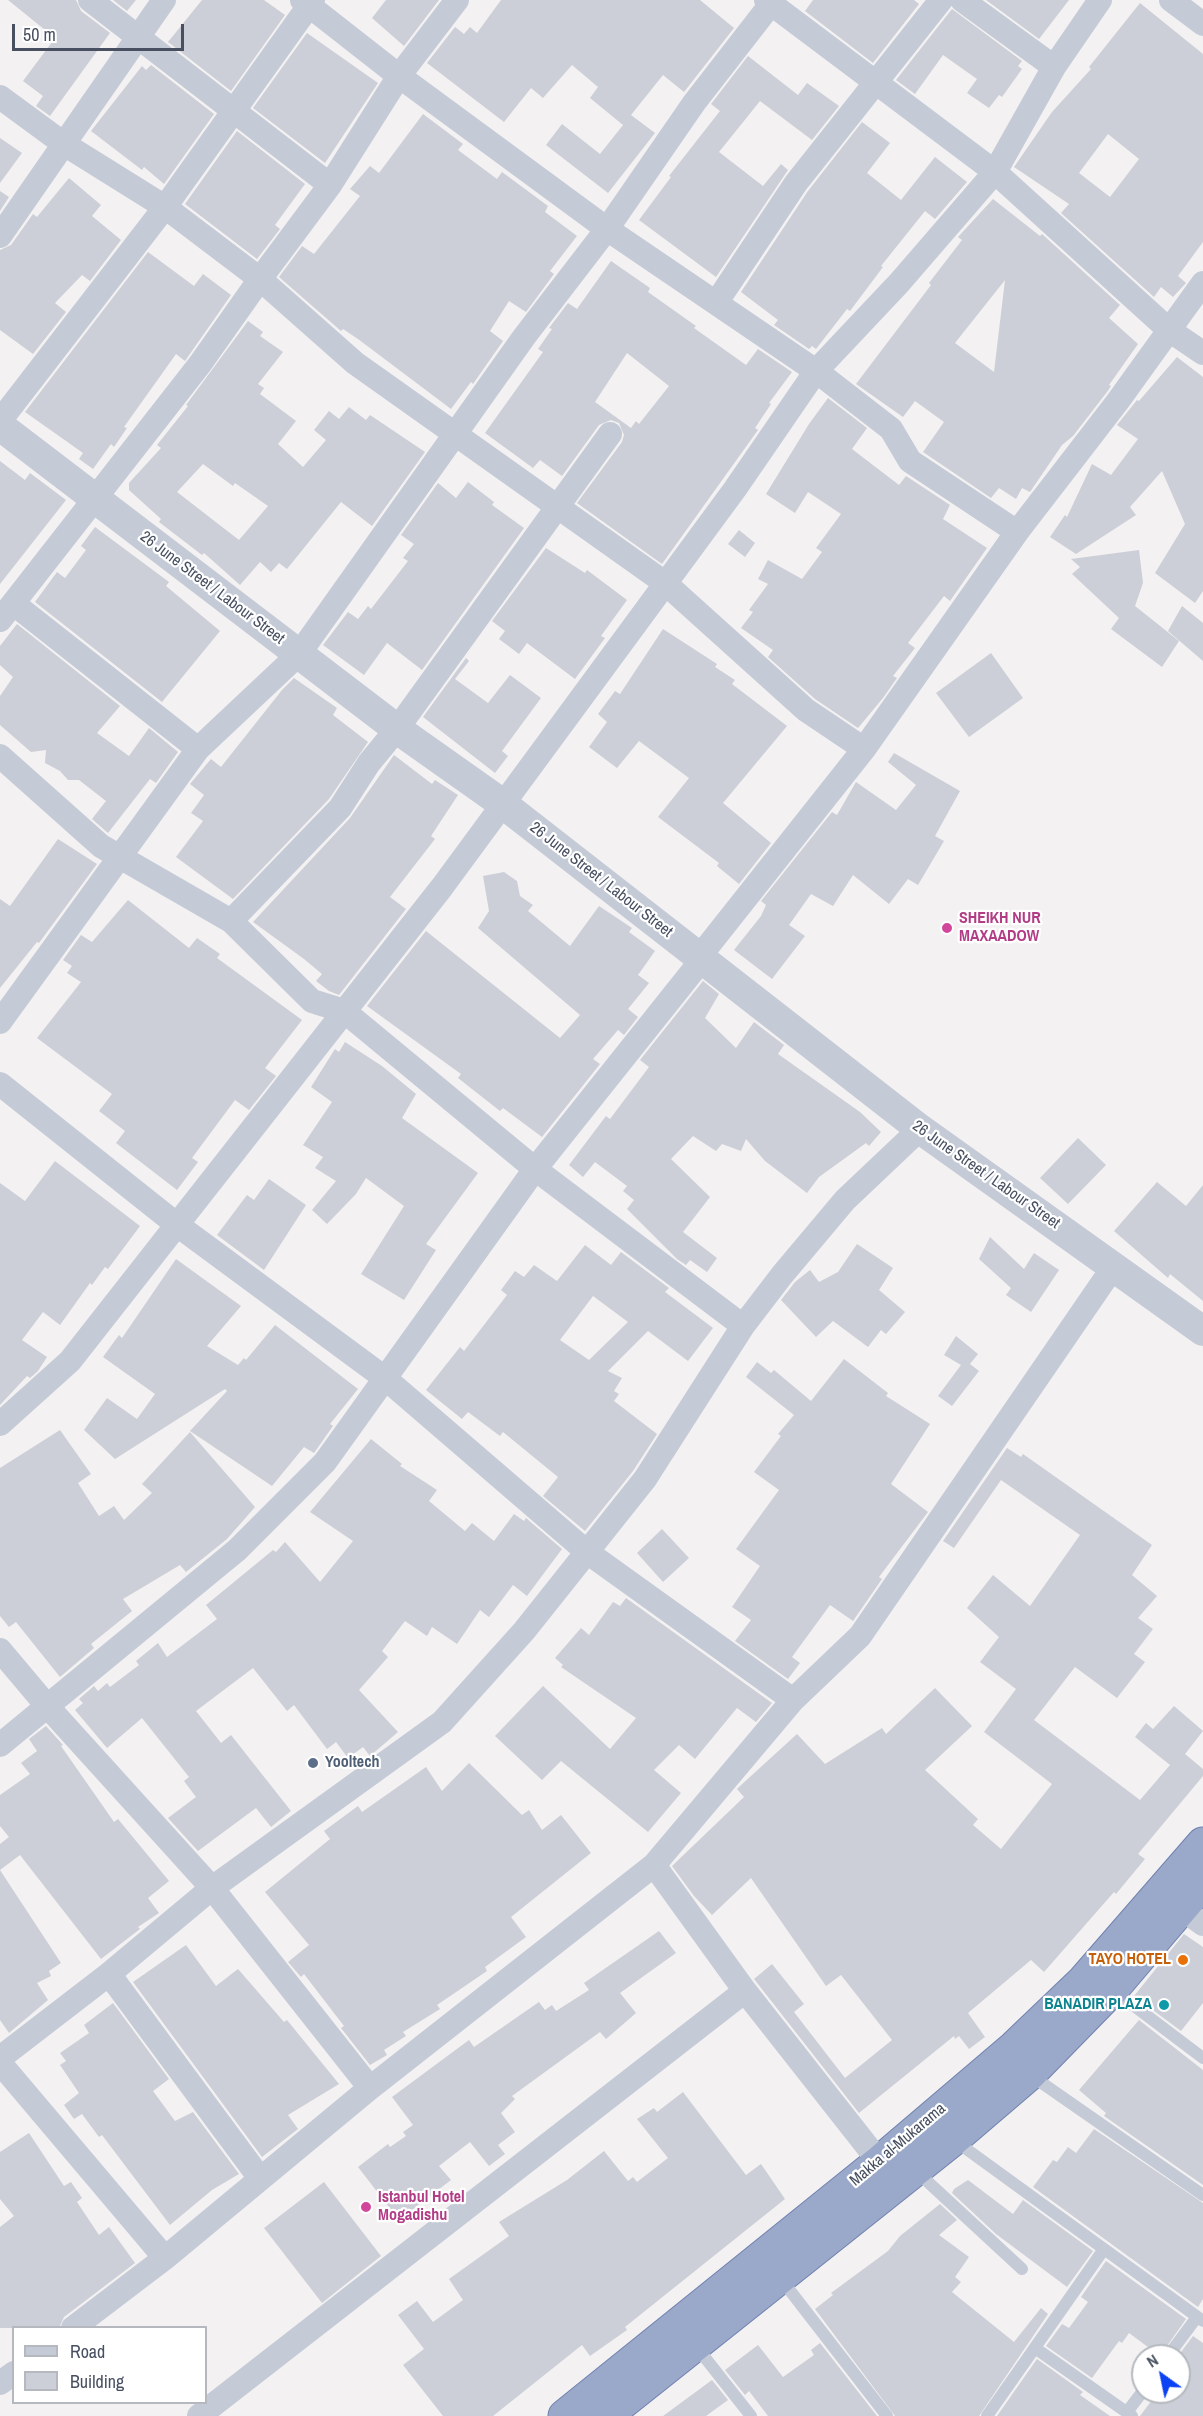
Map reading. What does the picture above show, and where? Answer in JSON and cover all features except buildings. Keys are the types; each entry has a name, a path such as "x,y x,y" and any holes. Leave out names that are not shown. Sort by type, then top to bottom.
{"highway":[{"name":"Makka al-Mukarama","path":"605,2416 780,2278 897,2172 1015,2047 1083,1982 1203,1844"},
{"name":"Makka al-Mukarama","path":"566,2416 897,2172 953,2139 1029,2074 1112,1989 1192,1916 1203,1882"}],"street":[{"path":"90,0 138,39 236,110 330,185"},
{"path":"0,236 164,0"},
{"path":"198,749 7,612 97,500 200,364 330,185 399,76 457,0"},
{"path":"716,303 796,183 941,0"},
{"path":"962,0 1054,67"},
{"path":"0,1424 70,1361 344,1011 503,804 735,489 816,371 899,283 995,172 1054,67 1100,0"},
{"path":"1171,0 1203,24"},
{"path":"0,1022 198,749 299,654 454,435 607,229 694,103 770,1 874,83 995,172 1169,330 1203,353"},
{"path":"0,421 165,207 236,110 308,2 399,76 607,229 816,371 891,429 910,461 1017,532"},
{"path":"0,97 64,144 165,207 260,279 355,363 665,583 806,710 864,749"},
{"path":"0,1745 237,1550 325,1462 535,1169 700,962 700,956 864,749 1017,532 1203,283"},
{"name":"26 June Street / Labour Street","path":"0,426 397,729 503,804 920,1129 1203,1331"},
{"path":"231,921 340,808 369,763 397,729 610,434"},
{"path":"0,756 101,846 231,921 312,1001 344,1011 535,1169 743,1326"},
{"path":"0,1084 176,1224 386,1379 586,1552 793,1700"},
{"path":"165,2258 0,2060 109,1974 212,1888 442,1722 524,1631 645,1479 743,1326 845,1200 920,1129"},
{"path":"77,2326 165,2258 259,2177 370,2088 654,1865 793,1700 860,1636 1114,1266"},
{"path":"0,1650 48,1707 212,1888 370,2088"},
{"path":"654,1865 745,1991 897,2172"},
{"path":"109,1974 259,2177"},
{"path":"199,2416 745,1991"}],"lane":[{"path":"1112,1989 1203,2058"},
{"path":"1029,2074 1203,2195"},
{"path":"953,2139 1200,2319 1178,2344"},
{"path":"897,2172 1022,2269"},
{"path":"987,2416 1104,2249"},
{"path":"780,2278 887,2416"},
{"path":"694,2344 751,2416"},
{"path":"1035,2348 1130,2414"}],"place":[{"name":"SHEIKH NUR MAXAADOW","path":"947,928"},
{"name":"Yooltech","path":"313,1763"},
{"name":"TAYO HOTEL","path":"1183,1960"},
{"name":"BANADIR PLAZA","path":"1164,2005"},
{"name":"Istanbul Hotel Mogadishu","path":"366,2207"}]}
